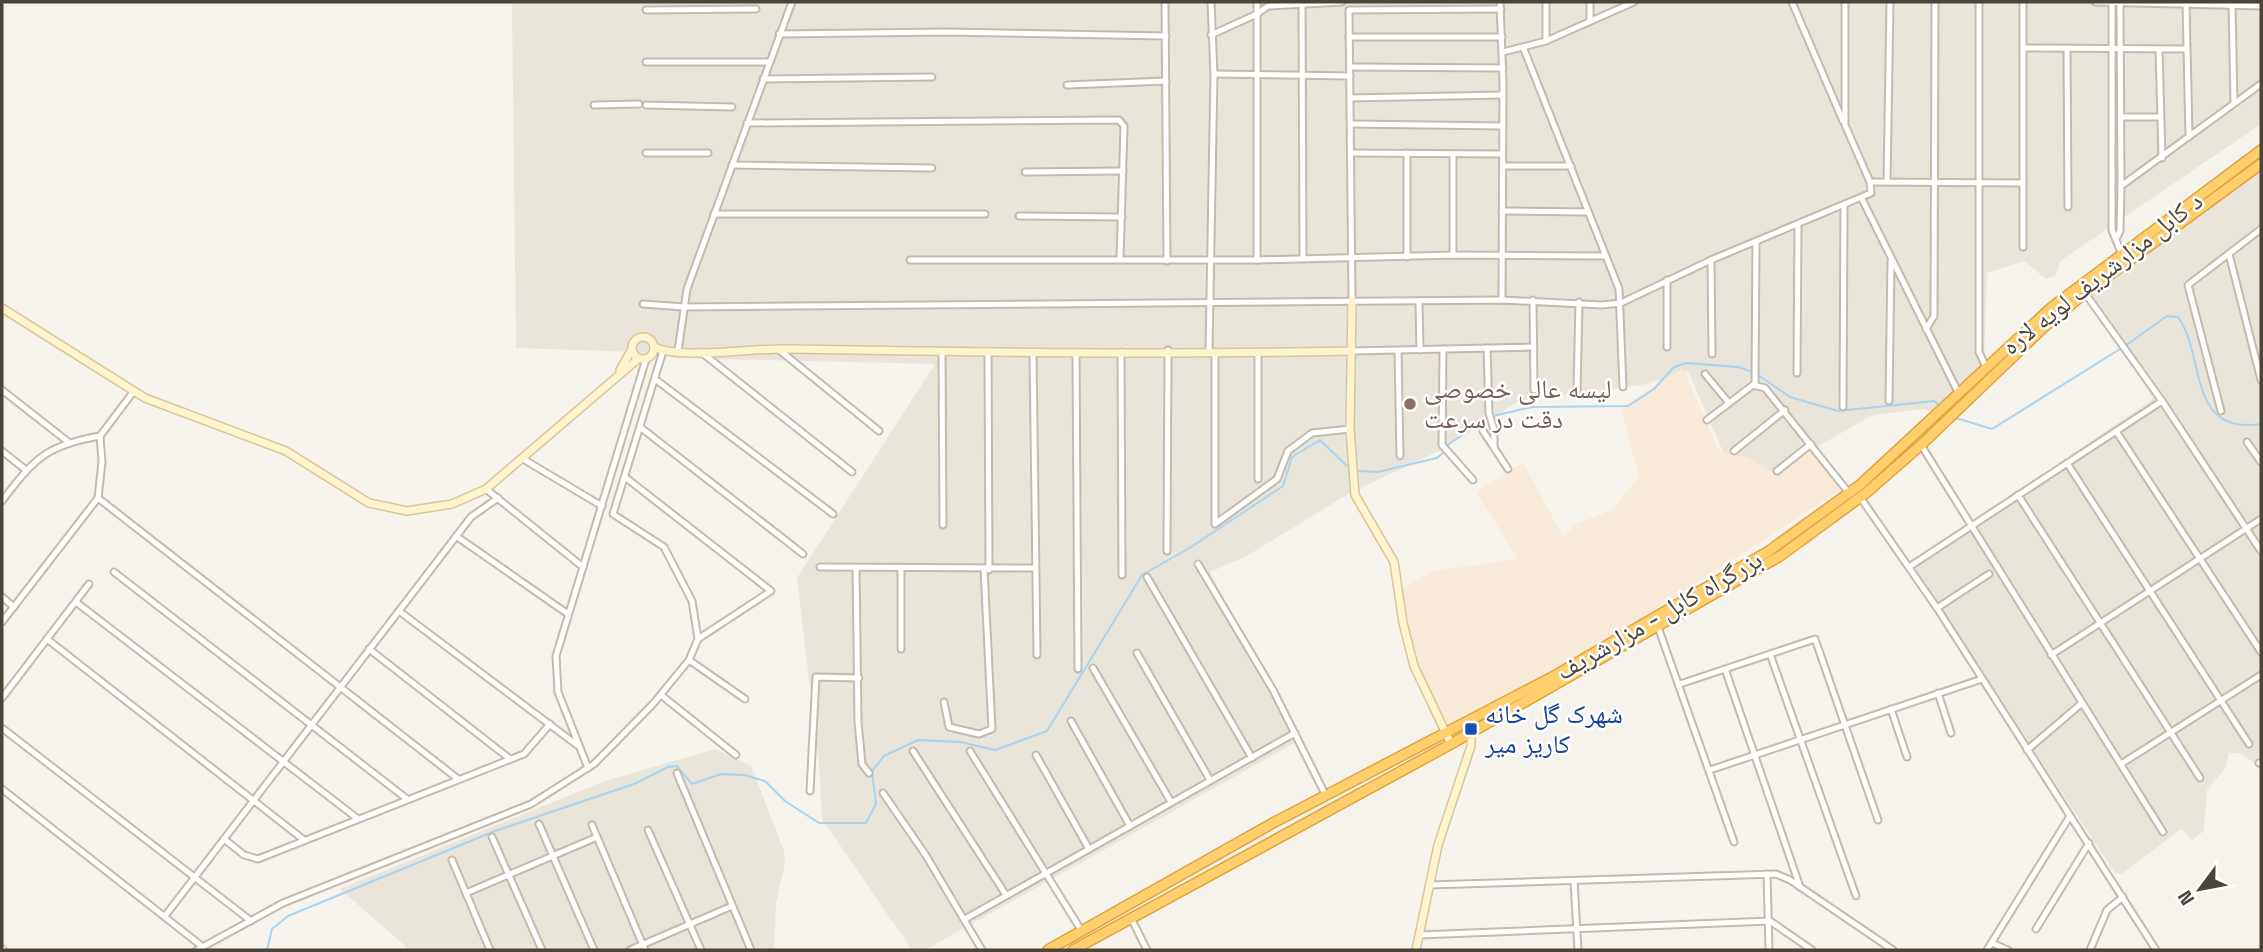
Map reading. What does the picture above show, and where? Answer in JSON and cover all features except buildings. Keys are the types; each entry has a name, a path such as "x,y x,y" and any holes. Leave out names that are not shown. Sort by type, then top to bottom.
{"highway":[{"name":"د کابل مزارشریف لویه لاره","path":"1952,408 2124,258 2261,150"},
{"name":"د کابل مزارشریف لویه لاره","path":"1952,408 1959,394 2052,307 2261,164"},
{"path":"2052,307 2058,315"},
{"name":"بزرگراه کابل - مزارشریف","path":"1073,950 1469,734 1573,671 1780,555 1862,492 1915,446 1952,408"},
{"name":"بزرگراه کابل - مزارشریف","path":"1624,642 1658,627 1733,579 1849,493 1862,492"},
{"name":"بزرگراه کابل - مزارشریف","path":"1048,950 1326,796 1464,723 1573,671"}],"street":[{"path":"678,351 687,289 792,2"},
{"path":"1165,2 1167,261"},
{"path":"1211,2 1214,74 1210,301 1215,524 1277,479 1288,451 1312,433 1350,429"},
{"path":"1257,2 1257,260"},
{"path":"1211,35 1257,14 1268,6 1342,2"},
{"path":"1500,2 1503,52 1502,300"},
{"path":"1546,2 1546,41"},
{"path":"1590,2 1590,21"},
{"path":"1503,52 1546,41 1634,2"},
{"path":"643,304 684,307 979,307 1210,301 1419,303 1533,300 1621,303 1711,260 1862,199 1871,192 1870,182 1792,2"},
{"path":"1845,2 1845,125"},
{"path":"1886,181 1890,2"},
{"path":"1926,328 1934,316 1935,2"},
{"path":"1979,2 1979,352 1986,367"},
{"path":"2023,2 2023,247"},
{"path":"2095,2 2261,6"},
{"path":"2112,2 2112,230 2124,258"},
{"path":"2116,239 2120,230 2121,194 2120,2"},
{"path":"1302,3 1303,259"},
{"path":"2186,3 2189,137"},
{"path":"1451,744 1414,666 1403,623 1394,562 1356,495 1350,429 1352,301 1349,10 1370,5 1501,9"},
{"path":"2232,5 2234,103"},
{"path":"646,10 756,9"},
{"path":"779,34 946,32 1166,36"},
{"path":"1349,37 1502,37"},
{"path":"1523,47 1606,256 1621,303 1623,387"},
{"path":"2023,48 2186,49"},
{"path":"2067,48 2068,207"},
{"path":"2159,49 2162,158"},
{"path":"646,62 768,62"},
{"path":"1351,67 1503,68"},
{"path":"1214,74 1350,76"},
{"path":"763,79 932,77"},
{"path":"1067,85 1166,81"},
{"path":"2121,186 2261,84"},
{"path":"1350,98 1503,95"},
{"path":"594,105 732,107"},
{"path":"2121,117 2160,117"},
{"path":"747,123 1119,120 1124,126 1120,259"},
{"path":"1351,124 1503,126"},
{"path":"646,153 708,153"},
{"path":"1351,153 1502,154"},
{"path":"1407,153 1407,257"},
{"path":"1453,154 1453,255"},
{"path":"732,165 932,168"},
{"path":"1503,166 1570,166"},
{"path":"1025,172 1123,170"},
{"path":"1870,182 1979,180 2023,183"},
{"path":"2112,194 2121,194"},
{"path":"1862,199 1959,394"},
{"path":"1843,407 1844,206"},
{"path":"1502,211 1587,212"},
{"path":"715,214 985,214"},
{"path":"1019,216 1122,217"},
{"path":"1797,373 1798,224"},
{"path":"2221,411 2188,285 2261,229"},
{"path":"1707,420 1755,382 1756,242"},
{"path":"2229,254 2261,380"},
{"path":"910,260 1167,261 1453,255 1606,256"},
{"path":"1711,260 1712,354"},
{"path":"1889,401 1891,260"},
{"path":"1667,280 1667,347"},
{"path":"2085,293 2162,401 2261,551"},
{"path":"1533,300 1534,390"},
{"path":"1577,391 1579,302"},
{"path":"1419,303 1420,350"},
{"path":"2,308 145,398 286,451 369,503 407,511 452,504 486,489 617,374 643,358 654,347"},
{"path":"617,374 634,342 642,337 652,341 654,347 663,351 778,348 1258,353 1534,347"},
{"path":"778,348 879,430"},
{"path":"1487,348 1489,414 1493,423 1494,447"},
{"path":"632,349 643,358"},
{"path":"1443,349 1443,447 1473,480"},
{"path":"2,789 165,916 200,949 283,903 531,804 588,768 661,695 689,660 698,639 692,601 664,547 613,514 663,351"},
{"path":"700,351 852,472"},
{"path":"942,351 943,525"},
{"path":"1167,551 1168,351"},
{"path":"1398,351 1400,456"},
{"path":"944,702 949,727 979,734 992,729 986,569 988,352"},
{"path":"1032,352 1037,655"},
{"path":"1076,352 1078,669"},
{"path":"1121,352 1122,575"},
{"path":"1258,353 1258,478"},
{"path":"588,768 558,692 556,656 602,506 643,358"},
{"path":"1705,374 1729,403"},
{"path":"655,379 833,514"},
{"path":"1755,382 1767,389 1849,493"},
{"path":"2,390 66,442"},
{"path":"2,622 98,498 102,462 100,436 134,390"},
{"path":"1909,567 2162,401"},
{"path":"1734,451 1784,410"},
{"path":"640,427 803,554"},
{"path":"2116,431 2261,652"},
{"path":"1483,432 1508,469"},
{"path":"2,501 26,470 66,442 100,436"},
{"path":"2247,442 2261,462"},
{"path":"1777,471 1811,444"},
{"path":"1915,446 1970,525 2163,832"},
{"path":"2,451 26,470"},
{"path":"523,459 602,506"},
{"path":"2067,463 2249,744"},
{"path":"625,477 771,591 698,639"},
{"path":"486,489 583,567"},
{"path":"1862,492 2156,950"},
{"path":"2018,495 2200,778"},
{"path":"98,498 458,779"},
{"path":"165,916 471,517 498,498"},
{"path":"2051,655 2101,626 2261,519"},
{"path":"456,536 568,614"},
{"path":"1198,564 1295,733 1326,796"},
{"path":"820,567 1034,568"},
{"path":"856,567 862,764 869,773"},
{"path":"901,568 901,649"},
{"path":"114,572 407,799"},
{"path":"1937,608 1989,574"},
{"path":"1147,577 1252,758"},
{"path":"2,698 89,584"},
{"path":"2,597 14,607"},
{"path":"76,602 358,819"},
{"path":"399,611 579,747"},
{"path":"1658,627 1734,842"},
{"path":"47,639 304,841"},
{"path":"1680,684 1817,641 1878,820"},
{"path":"369,649 510,759"},
{"path":"1137,653 1210,780"},
{"path":"1770,654 1856,896"},
{"path":"689,660 744,699"},
{"path":"1093,668 1171,802"},
{"path":"1725,669 1800,887"},
{"path":"2121,764 2261,675"},
{"path":"810,791 816,677 859,678"},
{"path":"1710,770 1982,678"},
{"path":"1938,694 1951,733"},
{"path":"661,695 736,755"},
{"path":"2027,750 2082,703"},
{"path":"1891,709 1907,757"},
{"path":"1070,721 1130,826"},
{"path":"1416,950 1438,845 1471,746 1464,723"},
{"path":"224,839 244,855 258,859 510,759 530,749 550,724"},
{"path":"2,728 251,921"},
{"path":"965,919 1295,733"},
{"path":"913,751 1006,895"},
{"path":"970,751 1081,930"},
{"path":"1036,755 1089,849"},
{"path":"677,773 751,950"},
{"path":"883,793 965,919 982,950"},
{"path":"1987,950 2070,816"},
{"path":"539,824 594,950"},
{"path":"592,825 644,947"},
{"path":"648,830 701,950"},
{"path":"466,893 597,836"},
{"path":"492,837 542,950"},
{"path":"2036,929 2089,843"},
{"path":"452,860 490,950"},
{"path":"1768,874 1769,950"},
{"path":"1429,885 1776,874 1800,887 1893,950"},
{"path":"1574,881 1578,950"},
{"path":"2090,950 2107,910 2123,897"},
{"path":"631,950 644,947 732,906"},
{"path":"1132,920 1147,950"},
{"path":"1419,935 1770,921 1812,950"},
{"path":"1992,943 2008,950"}],"shaded area":[{"path":"512,2 2261,2 2261,124 2060,261 2056,275 2046,279 2024,261 1987,273 1984,363 1935,414 1924,409 1873,415 1813,449 1782,477 1753,461 1724,454 1688,371 1642,385 1519,401 1439,451 1350,493 1245,557 1210,572 1298,741 925,950 912,950 822,819 819,764 797,578 935,364 675,358 637,352 516,348"},
{"path":"2261,168 2261,767 2239,753 2229,753 2226,767 2207,790 2204,831 2192,840 2181,829 2122,874 2115,873 1910,564 2153,399 2089,294"},
{"path":"1683,368 1719,451 1748,458 1777,474 1809,446 1842,489 1621,632 1448,727 1419,668 1404,617 1403,588 1433,571 1518,559 1476,492 1523,463 1563,536 1578,523 1612,510 1639,477 1621,408"},
{"path":"715,749 751,766 784,851 785,863 776,903 774,950 410,950 340,889 602,782"}],"waterway":[{"path":"2125,346 2167,316 2178,317 2187,333 2209,405 2220,417 2237,424 2261,424"},
{"path":"1956,418 1992,429 2120,349"},
{"path":"1493,416 1532,407 1628,406 1654,389 1674,367 1686,363 1738,367 1753,372"},
{"path":"1758,375 1790,397 1838,411 1934,401 1940,406"},
{"path":"1446,446 1488,418"},
{"path":"267,950 272,929 288,916 495,831 634,784 668,767 677,766 692,784 721,774 744,775 765,781 785,801 819,823 866,823 876,804 872,771 884,756 918,740 960,742 995,750 1047,731 1142,575 1191,547 1283,486 1292,457 1320,440 1347,466"},
{"path":"1359,471 1378,472 1437,458 1445,451"}],"place":[{"name":"لیسه عالی خصوصی دقت در سرعت","path":"1410,404"},
{"name":"شهرک گل خانه کاریز میر","path":"1471,729"}]}
